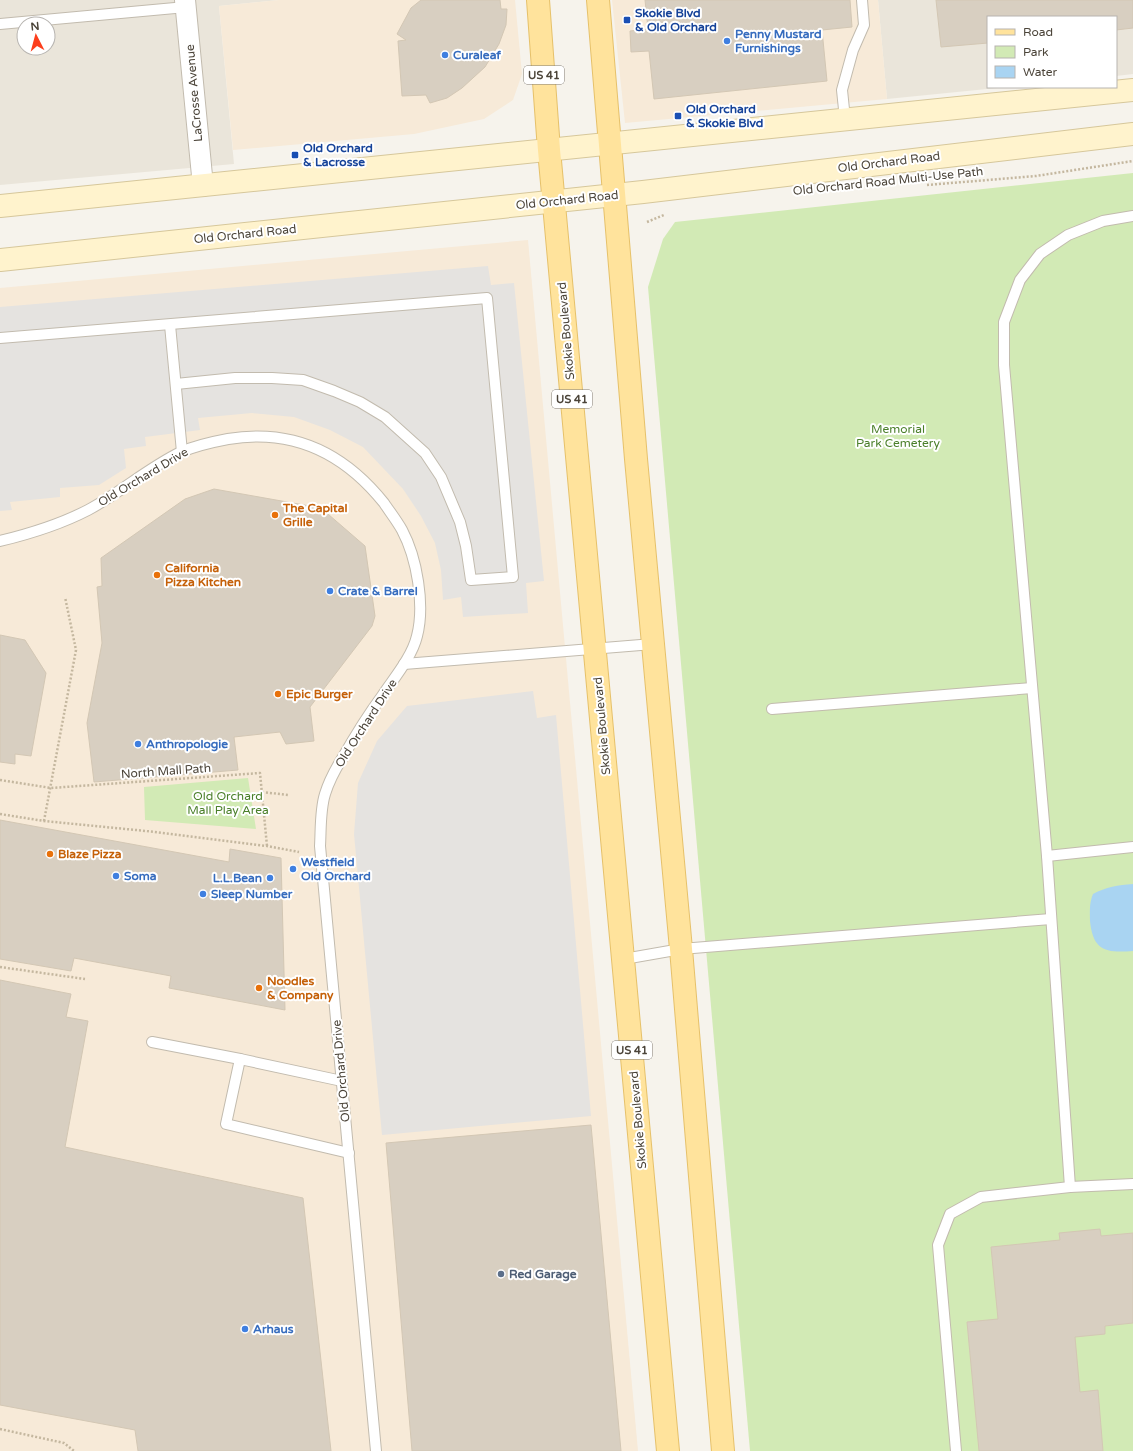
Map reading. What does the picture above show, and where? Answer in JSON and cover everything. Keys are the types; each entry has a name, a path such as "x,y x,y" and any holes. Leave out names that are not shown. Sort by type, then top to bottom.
{"main road":[{"name":"Skokie Boulevard","path":"538,0 549,150 668,1451"},
{"path":"598,0 613,195 681,950 723,1451"},
{"path":"0,206 1133,90"},
{"name":"Old Orchard Road","path":"0,260 613,195 1133,134"}],"street":[{"name":"LaCrosse Avenue","path":"186,3 203,186"}],"lane":[{"path":"845,119 842,90 853,50 864,25 862,0"},
{"path":"0,24 186,3"},
{"path":"1070,1187 1050,919 1047,856 1004,364 1004,322 1020,280 1040,254 1068,235 1103,221 1133,216"},
{"path":"0,338 486,298 513,577 471,580 466,546 460,522 441,477 425,453 384,417 360,402 303,380 235,378 176,384"},
{"path":"170,325 182,452"},
{"name":"Old Orchard Drive","path":"0,541 18,537 86,511 115,495 156,467 182,452 215,441 246,436 275,437 305,444 328,454 352,470 371,488 389,509 402,530 413,556 419,582 420,609 417,637 404,664 354,738 335,771 325,794 320,846 376,1451"},
{"path":"404,664 653,644"},
{"path":"772,709 1032,688"},
{"path":"1047,856 1133,848"},
{"path":"624,959 681,950 1050,919"},
{"path":"152,1042 342,1081"},
{"path":"240,1059 226,1124 349,1153"},
{"path":"956,1451 938,1245 950,1214 981,1197 1070,1187 1133,1184"}],"path":[{"name":"Old Orchard Road Multi-Use Path","path":"924,185 1036,176 1133,161"},
{"path":"647,222 665,215"},
{"path":"44,821 76,650 65,598"},
{"name":"North Mall Path","path":"0,780 51,788 260,773 267,846"},
{"path":"262,792 288,795"},
{"path":"0,814 44,821 146,831 267,846 299,852"},
{"path":"0,967 85,979"},
{"path":"0,1429 64,1442 74,1451"}],"shaded area":[{"path":"0,0 279,0 219,6 234,164 0,185"},
{"path":"279,0 515,0 522,74 513,100 484,119 414,134 233,150 219,6"},
{"path":"612,0 878,0 887,99 625,123"},
{"path":"878,0 1133,0 1133,74 1117,76 1117,16 987,16 987,88 997,88 887,99"},
{"name":"Westfield Old Orchard","path":"528,240 638,1451 0,1451 0,288"},
{"path":"488,266 491,285 514,283 544,581 526,583 528,613 463,617 461,597 443,600 441,570 435,543 421,516 403,489 363,447 330,430 294,417 252,413 198,418 200,430 145,437 146,446 124,449 126,468 99,485 60,488 60,497 10,502 12,510 0,511 0,307"},
{"path":"533,691 537,718 556,715 591,1116 382,1135 354,834 358,783 377,741 407,706"}],"green space":[{"name":"Memorial Park Cemetery","path":"1133,173 1133,1451 750,1451 648,287 663,239 675,222"},
{"name":"Old Orchard Mall Play Area","path":"248,778 256,829 145,820 144,787"}],"water":[{"path":"1133,884 1133,951 1124,952 1102,948 1094,939 1090,921 1090,908 1093,894 1112,887"}],"building":[{"name":"Curaleaf","path":"421,0 500,0 501,9 507,9 506,25 499,44 485,67 462,88 447,98 430,103 426,95 402,96 398,41 406,40 397,34 411,8"},
{"name":"Penny Mustard Furnishings","path":"645,0 850,0 852,27 822,30 827,81 654,99 649,51 631,52 630,31 648,29"},
{"path":"936,0 1133,0 1133,28 1117,30 1117,16 987,16 987,43 941,47"},
{"path":"214,489 321,508 365,546 375,616 372,626 310,707 314,741 286,744 280,732 234,737 238,770 94,782 87,723 102,643 97,587 102,586 101,558 185,499"},
{"path":"0,635 25,640 46,673 31,756 15,754 15,764 0,762"},
{"path":"0,820 229,862 230,849 281,858 285,1010 169,988 171,976 74,958 71,971 0,959"},
{"path":"0,980 71,994 66,1017 88,1021 65,1147 303,1198 331,1451 138,1451 135,1430 0,1405"},
{"name":"Red Garage","path":"591,1125 621,1451 412,1451 386,1143"},
{"path":"1100,1229 1101,1236 1133,1233 1133,1323 1105,1326 1105,1334 1075,1337 1080,1392 1098,1390 1103,1451 979,1451 967,1322 998,1319 991,1247 1060,1240 1059,1233"}],"place":[{"name":"Skokie Blvd & Old Orchard","path":"627,20"},
{"name":"Penny Mustard Furnishings","path":"727,41"},
{"name":"Curaleaf","path":"445,55"},
{"name":"Old Orchard & Skokie Blvd","path":"678,116"},
{"name":"Old Orchard & Lacrosse","path":"295,155"},
{"name":"The Capital Grille","path":"275,515"},
{"name":"California Pizza Kitchen","path":"157,575"},
{"name":"Crate & Barrel","path":"330,591"},
{"name":"Epic Burger","path":"278,694"},
{"name":"Anthropologie","path":"138,744"},
{"name":"Blaze Pizza","path":"50,854"},
{"name":"Westfield Old Orchard","path":"293,869"},
{"name":"Soma","path":"116,876"},
{"name":"L.L.Bean","path":"270,878"},
{"name":"Sleep Number","path":"203,894"},
{"name":"Noodles & Company","path":"259,988"},
{"name":"Red Garage","path":"501,1274"},
{"name":"Arhaus","path":"245,1329"}]}
